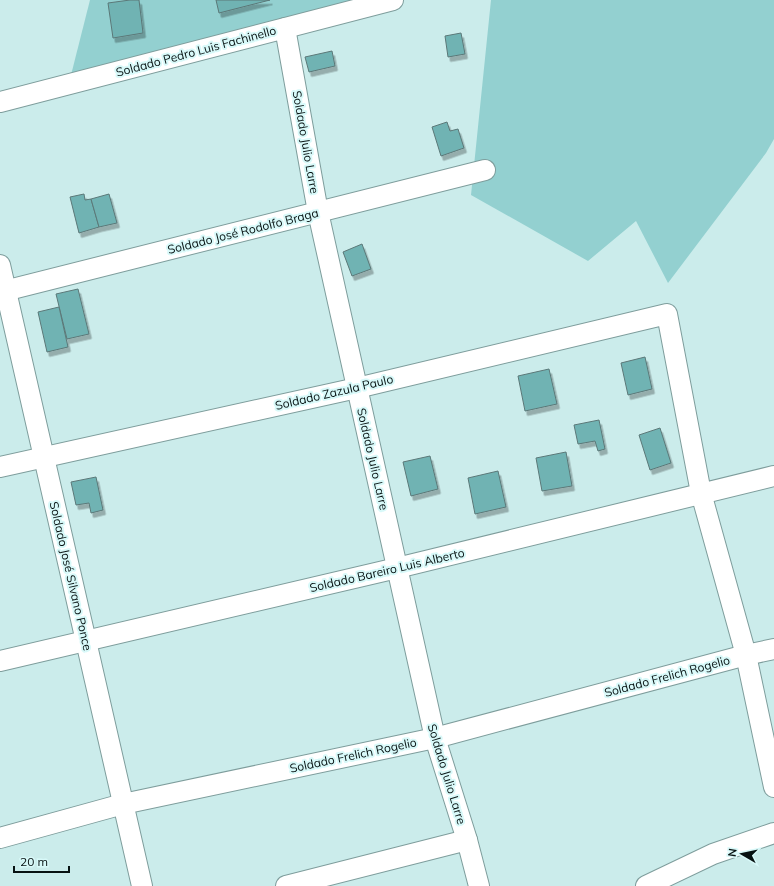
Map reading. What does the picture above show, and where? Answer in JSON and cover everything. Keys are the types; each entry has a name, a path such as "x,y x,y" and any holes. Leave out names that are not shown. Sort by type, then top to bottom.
{"street":[{"name":"Soldado Pedro Luis Fachinello","path":"0,102 393,0"},
{"name":"Soldado Julio Larre","path":"285,28 318,212 435,738 467,840 479,886"},
{"name":"Soldado José Rodolfo Braga","path":"3,292 486,170"},
{"name":"Soldado José Silvano Ponce","path":"0,265 3,292 44,457 142,886"},
{"name":"Soldado Zazula Paulo","path":"0,467 357,388 667,314 701,493"},
{"name":"Soldado Bareiro Luis Alberto","path":"0,661 397,568 774,476"},
{"path":"701,493 746,655 774,787"},
{"name":"Soldado Frelich Rogelio","path":"0,838 123,804 435,738 746,655 774,649"},
{"path":"646,886 713,854 774,833"},
{"path":"286,886 467,840"}],"shaded area":[{"path":"90,0 382,0 70,79"},
{"path":"491,0 774,0 774,139 766,153 668,283 636,221 588,261 471,195"}],"building":[{"path":"139,0 143,33 113,38 108,3"},
{"path":"216,0 270,0 219,13"},
{"path":"461,33 465,54 448,57 445,36"},
{"path":"332,51 335,66 309,72 305,57"},
{"path":"447,122 450,131 458,129 464,148 441,156 432,127"},
{"path":"84,194 85,200 91,199 99,227 79,233 70,197"},
{"path":"109,194 117,223 99,227 91,199"},
{"path":"362,244 371,269 352,276 343,252"},
{"path":"78,289 89,334 67,339 56,294"},
{"path":"59,307 68,347 47,352 38,312"},
{"path":"645,357 652,389 628,395 621,363"},
{"path":"549,369 557,404 525,411 518,376"},
{"path":"599,420 605,449 598,451 595,441 578,444 574,425"},
{"path":"660,428 671,463 650,470 639,435"},
{"path":"566,452 572,486 542,491 536,458"},
{"path":"430,456 438,489 411,496 403,462"},
{"path":"498,471 506,507 475,514 468,478"},
{"path":"96,477 103,510 91,513 89,503 76,505 71,482"}]}
